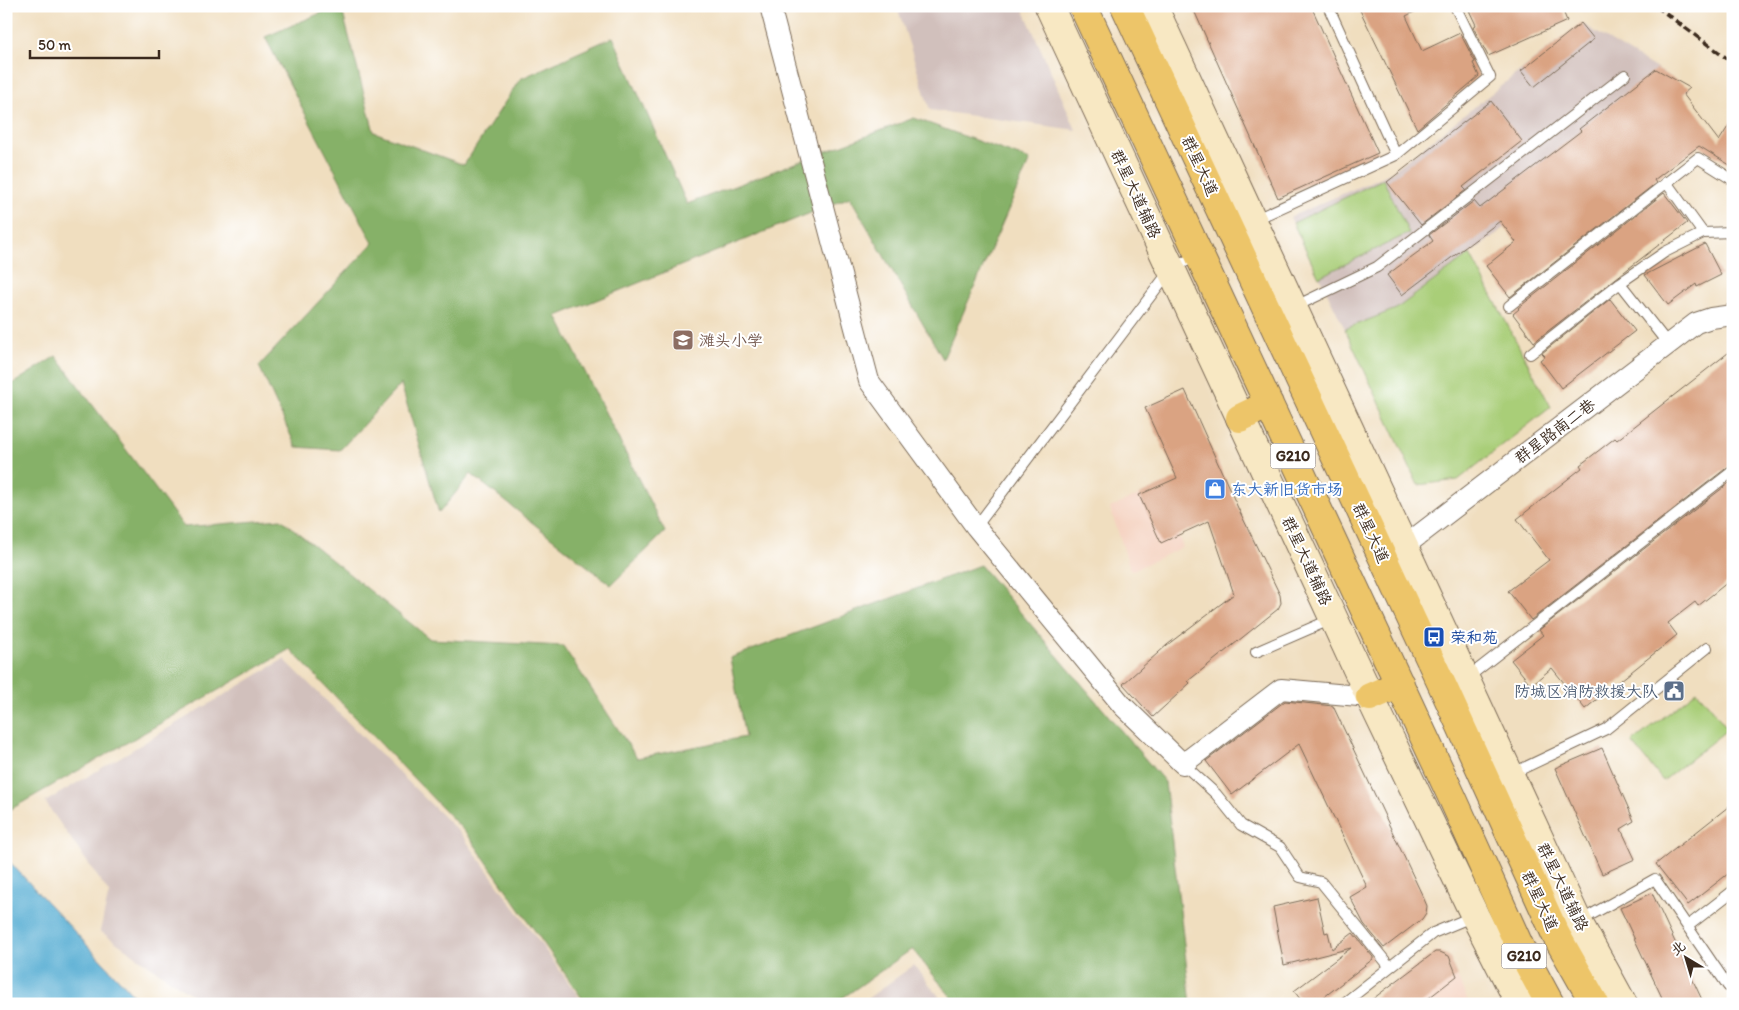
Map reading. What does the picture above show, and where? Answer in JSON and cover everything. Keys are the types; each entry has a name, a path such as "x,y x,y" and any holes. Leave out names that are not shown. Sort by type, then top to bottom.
{"highway":[{"name":"G210","path":"1083,6 1453,799 1488,911 1523,954 1550,1004"},
{"name":"群星大道","path":"1125,6 1241,226 1282,313 1567,928 1595,1004"},
{"path":"1240,418 1269,404"},
{"path":"1370,697 1400,684"},
{"path":"1453,799 1498,779"}],"street":[{"path":"770,6 869,382 976,527 1122,705 1183,764 1281,689 1370,697"},
{"name":"群星大道辅路","path":"1049,6 1370,697 1488,911 1520,1004"},
{"path":"1153,6 1241,226"},
{"name":"群星路南二巷","path":"1394,554 1696,323 1711,318 1733,315"},
{"name":"群星大道辅路","path":"1567,928 1623,1004"}],"lane":[{"path":"1328,6 1396,155"},
{"path":"1241,226 1396,155 1490,78 1456,6"},
{"path":"1282,313 1377,267 1625,75"},
{"path":"1509,306 1698,158 1733,180"},
{"path":"1666,182 1703,233"},
{"path":"1530,354 1620,283 1665,252 1703,233 1733,232"},
{"path":"976,527 1171,269 1199,255"},
{"path":"1620,283 1668,344"},
{"path":"1455,684 1733,471"},
{"path":"1256,652 1333,618"},
{"path":"1498,779 1606,728 1707,648"},
{"path":"1183,764 1216,794 1241,825 1280,846 1300,877 1321,882 1390,967"},
{"path":"1567,928 1656,879 1728,986 1733,982"},
{"path":"1688,926 1733,891"},
{"path":"1343,1004 1433,933 1488,911"}],"shaded area":[{"path":"897,6 1022,6 1076,130 930,110"},
{"path":"1581,23 1690,89 1396,309 1345,329 1290,217 1390,173"},
{"path":"1217,460 1238,508 1178,535 1183,547 1131,571 1110,508"},
{"path":"284,659 462,835 584,1004 205,1004 100,931 109,893 45,802"},
{"path":"914,965 945,1004 860,1004"},
{"path":"1457,976 1469,1004 1421,1004"}],"green space":[{"path":"337,6 341,6 374,132 464,165 520,79 613,37 687,204 914,118 1030,160 943,359 850,197 557,316 665,532 611,585 471,474 439,513 401,384 340,450 296,447 259,366 373,243 265,37"},
{"path":"1383,179 1409,233 1319,277 1293,223"},
{"path":"1470,254 1551,407 1458,480 1418,485 1345,329 1396,309"},
{"path":"56,356 184,527 281,519 430,639 563,646 637,758 745,737 730,658 980,565 1165,782 1191,1004 957,1004 912,949 834,1004 586,1004 468,835 290,649 6,812 6,388"},
{"path":"1697,691 1728,729 1663,781 1632,742"}],"water":[{"path":"6,858 142,1004 6,1004"}],"building":[{"path":"1192,6 1311,6 1378,153 1278,198"},
{"path":"1358,6 1426,6 1406,16 1422,51 1460,33 1475,62 1473,63 1479,76 1417,129"},
{"path":"1467,6 1561,6 1567,21 1488,56 1473,27 1476,25"},
{"path":"1581,23 1594,39 1534,87 1521,71"},
{"path":"1656,69 1690,88 1683,94 1719,141 1733,119 1733,167 1699,146 1654,180 1656,183 1510,297 1486,266 1516,242 1500,221 1402,295 1387,275 1433,241 1429,235 1474,201 1480,208 1581,131 1579,129"},
{"path":"1491,101 1522,141 1463,187 1466,190 1421,225 1387,182"},
{"path":"1664,193 1687,223 1534,342 1513,314 1518,308"},
{"path":"1705,244 1721,275 1697,287 1696,284 1668,305 1645,275"},
{"path":"1610,299 1635,331 1561,388 1540,360 1545,356 1542,353"},
{"path":"1733,349 1733,464 1531,620 1508,591 1549,560 1517,519 1582,468 1580,465 1615,438 1617,440"},
{"path":"1185,390 1238,508 1280,595 1281,603 1278,609 1188,681 1190,683 1153,717 1123,684 1167,645 1234,594 1209,521 1161,543 1139,495 1177,478 1145,408"},
{"path":"1733,480 1733,578 1698,606 1695,602 1668,623 1677,635 1585,709 1552,668 1531,685 1511,660 1543,635 1539,630"},
{"path":"1285,701 1333,706 1427,906 1426,913 1422,919 1384,948 1364,924 1350,897 1367,887 1299,744 1232,795 1206,761"},
{"path":"1602,748 1634,821 1621,829 1635,859 1602,874 1555,768"},
{"path":"1733,803 1733,870 1688,905 1656,864"},
{"path":"1652,893 1704,1004 1665,1004 1620,908"},
{"path":"1317,897 1325,933 1328,932 1332,949 1353,933 1373,959 1315,1004 1304,1004 1294,991 1351,948 1284,965 1273,907"},
{"path":"1435,952 1449,956 1457,976 1421,1004 1366,1004"}],"railway":[{"path":"1656,6 1733,63"}],"place":[{"name":"滩头小学","path":"683,340"},
{"name":"东大新旧货市场","path":"1215,489"},
{"name":"荣和苑","path":"1434,637"},
{"name":"防城区消防救援大队","path":"1674,691"}]}
